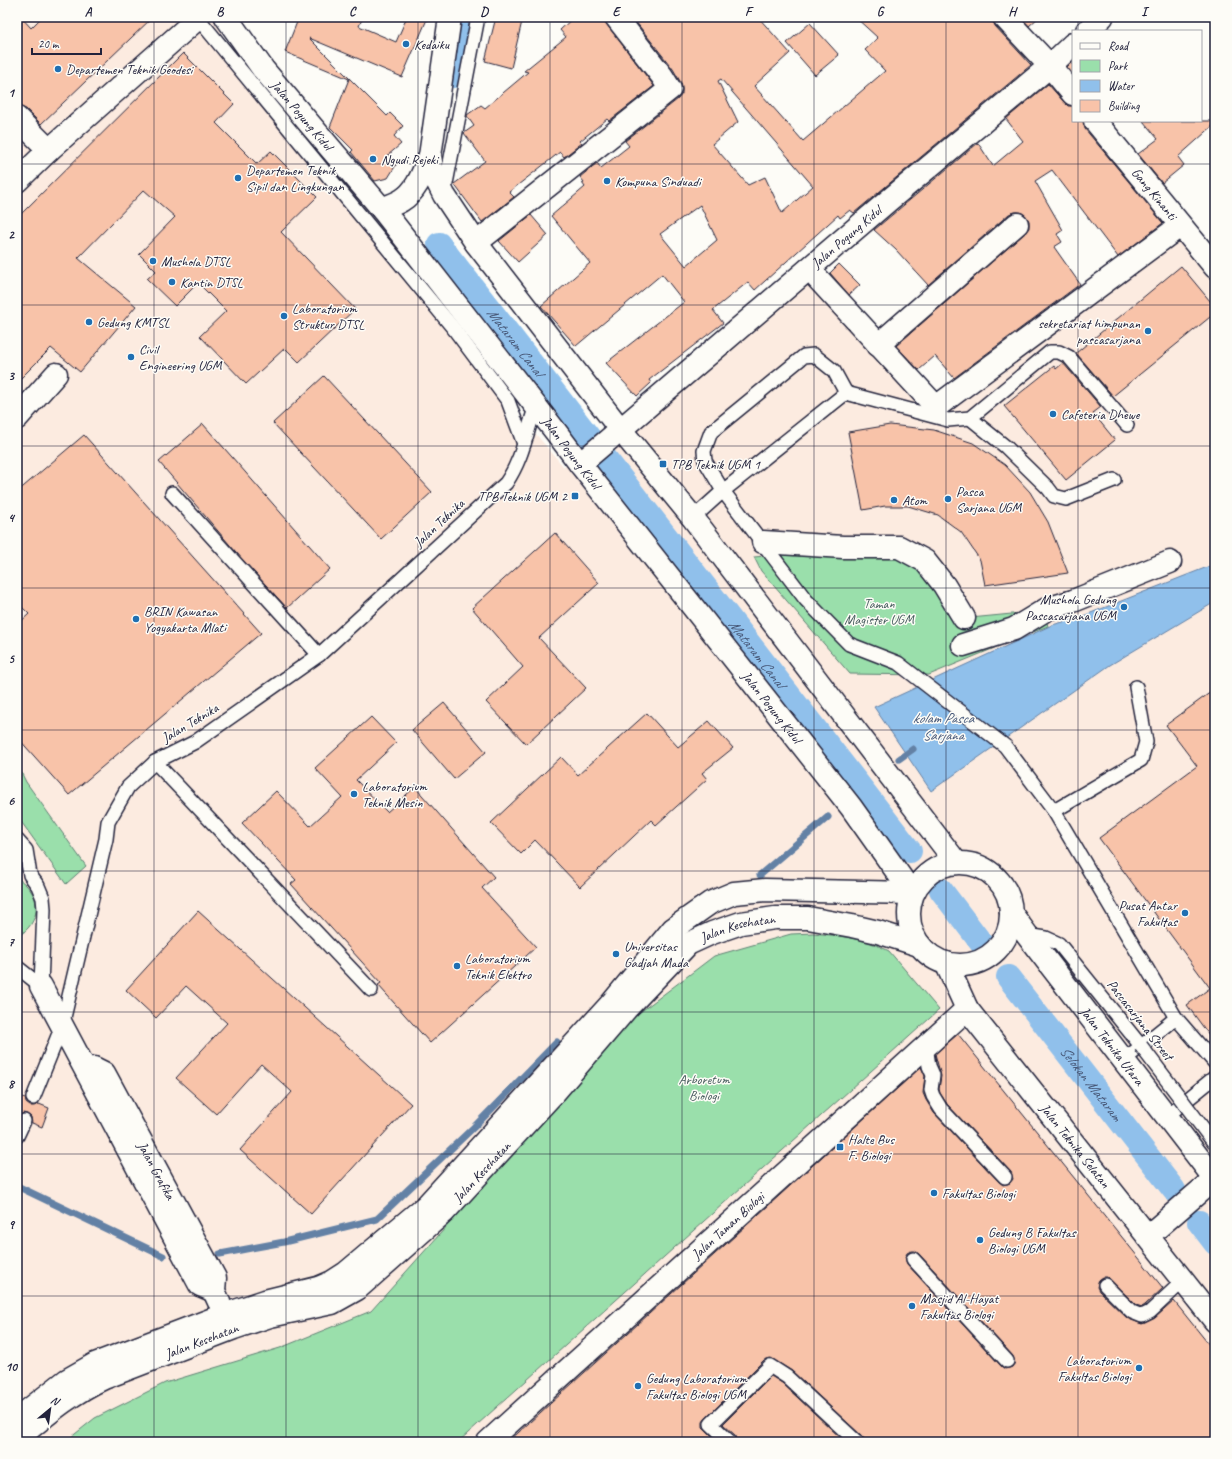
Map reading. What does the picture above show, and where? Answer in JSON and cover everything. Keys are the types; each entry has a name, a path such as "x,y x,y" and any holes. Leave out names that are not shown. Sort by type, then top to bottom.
{"street":[{"name":"Jalan Pogung Kidul","path":"226,17 263,69 382,209 536,406 584,460 851,807 916,887"},
{"path":"382,209 402,201 411,193 420,179 430,156 450,17"},
{"path":"476,243 670,89 662,76 615,17"},
{"path":"1004,17 1050,66 1072,93"},
{"path":"1088,30 1102,17"},
{"path":"17,181 49,150 197,18"},
{"name":"Jalan Pogung Kidul","path":"584,460 888,201 1050,66 1072,45"},
{"path":"17,118 49,150"},
{"name":"Gang Kinanti","path":"1096,122 1215,267"},
{"path":"430,156 433,173 444,195 476,243 619,430 693,518 949,863"},
{"path":"878,344 1017,224"},
{"path":"809,269 936,407 1180,226"},
{"path":"17,418 56,374"},
{"path":"763,542 843,547 899,547 925,561 944,585 964,618"},
{"path":"963,645 1014,629 1047,609 1073,601 1170,562"},
{"path":"949,863 973,864 988,870 1000,882 1008,896 1011,913 1009,928 1003,943 991,955 977,962 961,965 946,963 931,956 919,945 912,933 908,920 908,906 916,887 930,871 949,863"},
{"name":"Jalan Kesehatan","path":"17,1439 51,1410 92,1384 230,1321 265,1301 305,1293 332,1282 346,1273 427,1205 611,1004 680,937 710,903 734,894 764,890 916,887"},
{"name":"Jalan Teknika Utara","path":"1011,913 1215,1179"},
{"name":"Jalan Kesehatan","path":"680,937 712,933 741,923 782,918 808,918 852,926 919,945"},
{"name":"Jalan Teknika Selatan","path":"946,963 967,1008 1215,1321"},
{"name":"Jalan Grafika","path":"41,986 82,1063 201,1269 200,1285 214,1291 230,1321"},
{"name":"Jalan Taman Biologi","path":"488,1442 967,1008"},
{"path":"1148,1236 1215,1179"},
{"name":"Jalan Kesehatan","path":"17,1419 53,1389 95,1364 230,1321"}],"lane":[{"path":"444,195 478,17"},
{"path":"197,18 454,329 508,401 524,444"},
{"path":"1127,425 1069,357 1059,352 1050,352 970,418 948,420 846,392 834,371 814,355 804,356 711,432 704,451 705,461 724,491 806,600 849,644 898,663 1005,746 1054,810 1176,1018 1215,1064"},
{"path":"693,518 846,392"},
{"name":"Jalan Teknika","path":"33,1098 62,1026 106,839 108,822 128,787 155,762 195,742 319,655 506,483 514,470 536,406"},
{"path":"970,418 1006,447 1048,488 1054,496 1066,499 1114,480"},
{"path":"172,493 319,655"},
{"path":"1054,810 1141,760 1146,742 1136,687"},
{"path":"155,762 371,990"},
{"name":"Jalan Grafika","path":"17,840 26,850 30,875 38,886 43,898 44,909 41,986"},
{"name":"Pascasarjana Street","path":"1027,935 1046,938 1059,944 1141,1046 1215,1144"},
{"name":"Jalan Grafika","path":"17,967 41,986"},
{"path":"1124,1060 1176,1018"},
{"path":"926,1046 929,1066 934,1076 931,1090 935,1100 941,1109 1005,1177"},
{"path":"1167,1116 1215,1077"},
{"path":"17,1136 24,1121"},
{"path":"913,1259 1007,1361"},
{"path":"1105,1285 1132,1312 1142,1316 1150,1312 1183,1281"},
{"path":"730,1442 711,1424 770,1366 787,1377 857,1442"}],"shaded area":[{"name":"Universitas Gadjah Mada","path":"17,17 213,17 223,36 426,285 535,433 564,467 595,442 804,259 936,404 1176,224 1215,273 1215,1442 17,1442"}],"green space":[{"name":"Taman Magister UGM","path":"839,549 895,549 921,563 960,619 1043,611 1048,626 929,675 850,674 761,571 754,557"},
{"path":"17,764 26,782 86,866 66,884 17,816"},
{"path":"17,857 20,880 33,894 36,909 35,917 31,924 17,937"},
{"name":"Arboretum Biologi","path":"813,933 862,940 889,951 939,1010 458,1442 65,1442 95,1418 165,1383 280,1348 371,1311 635,1016 714,956 791,934"}],"water":[{"name":"kolam Pasca Sarjana","path":"1215,564 1215,602 1110,665 931,791 874,707 1052,625 1078,618"}],"building":[{"name":"Departemen Teknik Geodesi","path":"17,17 21,17 31,28 42,17 153,17 41,124 26,109 17,106"},
{"path":"299,17 363,17 359,26 396,42 407,17 428,17 402,77 309,38 387,116 390,113 403,126 394,136 401,144 387,156 396,165 388,178 375,181 351,152 353,150 330,127 349,79 285,52"},
{"path":"496,17 523,17 511,68 485,61"},
{"path":"574,17 601,17 654,86 609,121 607,119 580,141 582,143 564,157 560,152 509,192 514,197 482,222 454,184 485,161 464,133 474,126 467,115 481,105 485,108 528,72 524,71 566,37 560,30"},
{"path":"632,17 758,17 790,53 754,86 803,141 885,71 865,50 878,38 855,17 992,17 995,26 1031,65 854,213 850,210 840,218 838,215 755,290 748,282 713,310 723,323 649,380 651,383 637,396 606,363 684,302 662,274 576,346 541,306 590,263 551,216 585,187 582,183 584,182 580,177 597,163 601,168 629,146 625,141 678,99 682,94 681,83 673,69","holes":["721,79 813,186 782,213 765,177 748,185 712,144 738,122 718,81","700,205 717,240 686,266 660,234"]},
{"path":"1021,17 1039,17 1029,26"},
{"path":"810,23 839,55 815,75 787,43"},
{"path":"183,53 234,104 216,123 257,164 271,151 317,197 281,232 355,309 299,362 285,348 246,384 200,336 226,311 198,283 175,306 147,279 156,271 139,254 175,217 144,190 78,258 136,306 80,372 51,348 17,382 17,218"},
{"path":"1072,62 1072,73 1067,67"},
{"path":"1048,84 1068,106 1072,106 1072,122 1083,122 1085,129 1163,223 1118,257 1052,170 1035,181 1063,230 1057,234 1062,242 1054,247 1080,284 954,378 935,356 919,370 896,346 1025,233 1029,228 1029,221 1021,212 1009,214 928,285 896,250 874,230 978,143 993,166 1023,141 1006,119"},
{"path":"1215,121 1215,124 1178,157 1184,165 1162,183 1138,154 1158,139 1144,122"},
{"path":"531,215 548,235 518,262 499,241"},
{"path":"839,264 860,285 849,295 830,273"},
{"name":"sekretariat himpunan pascasarjana","path":"1181,266 1215,307 1215,313 1113,396 1076,353"},
{"name":"Cafeteria Dhewe","path":"1063,363 1101,407 1093,413 1115,440 1066,480 1004,406 1054,366 1056,369"},
{"path":"324,376 432,492 381,539 273,423"},
{"name":"BRIN Kawasan Yogyakarta Mlati","path":"203,424 330,569 287,608 241,558 159,462"},
{"name":"Pasca Sarjana UGM","path":"890,425 934,430 973,443 1005,465 1030,492 1048,522 1068,573 985,585 980,560 961,532 938,515 908,506 885,506 863,510 848,432"},
{"name":"BRIN Kawasan Yogyakarta Mlati","path":"84,435 261,633 69,795 17,737 17,625 29,614 17,602 17,492"},
{"path":"555,533 599,583 539,638 586,688 526,744 486,702 523,667 472,608"},
{"name":"Pusat Antar Fakultas","path":"1215,689 1215,1043 1187,1005 1210,988 1099,838 1197,766 1166,725"},
{"path":"444,703 486,752 454,779 412,730"},
{"path":"647,713 678,747 709,721 733,748 702,773 707,779 656,825 651,820 580,887 535,840 521,854 491,823 561,757 578,775"},
{"path":"371,717 396,743 356,780 387,812 415,787 494,877 482,888 536,947 430,1043 378,985 381,983 291,884 296,880 242,823 276,791 310,826 342,797 315,768"},
{"path":"198,911 411,1104 311,1214 240,1150 292,1092 261,1064 216,1114 176,1078 227,1023 186,986 156,1018 126,990"},
{"name":"Fakultas Biologi","path":"958,1034 1163,1288 1142,1307 1136,1305 1107,1277 1103,1277 1099,1280 1097,1287 1099,1291 1127,1318 1142,1324 1155,1318 1174,1301 1215,1352 1215,1442 865,1442 862,1436 792,1371 771,1358 764,1360 703,1422 703,1427 718,1442 508,1442 921,1067 925,1076 923,1093 934,1113 999,1182 1003,1185 1010,1183 1013,1179 1011,1172 947,1104 940,1093 939,1089 941,1076 935,1054","holes":["915,1251 1013,1356 1015,1363 1012,1367 1005,1369 1001,1366 907,1264 905,1257 907,1253"]},
{"path":"17,1095 25,1098 26,1103 30,1106 39,1104 49,1108 42,1127 32,1123 31,1117 27,1114 23,1113 17,1117"},
{"path":"771,1376 782,1383 845,1442 738,1442 736,1436 723,1424"}],"waterway":[{"name":"Selokan Mataram","path":"454,76 463,17"},
{"name":"Mataram Canal","path":"439,244 592,441"},
{"name":"Mataram Canal","path":"603,455 910,851"},
{"path":"899,759 913,749"},
{"path":"760,875 828,817"},
{"name":"Mataram Canal","path":"941,890 982,944"},
{"name":"Selokan Mataram","path":"1008,977 1174,1190"},
{"path":"220,1254 284,1242 377,1219 474,1127 557,1042"},
{"path":"17,1186 163,1256"},
{"name":"Selokan Mataram","path":"1199,1222 1215,1243"}],"place":[{"name":"Kedaiku","path":"406,44"},
{"name":"Departemen Teknik Geodesi","path":"58,69"},
{"name":"Ngudi Rejeki","path":"373,159"},
{"name":"Departemen Teknik Sipil dan Lingkungan","path":"238,178"},
{"name":"Kompuna Sinduadi","path":"607,181"},
{"name":"Mushola DTSL","path":"153,261"},
{"name":"Kantin DTSL","path":"172,282"},
{"name":"Laboratorium Struktur DTSL","path":"284,316"},
{"name":"Gedung KMTSL","path":"89,322"},
{"name":"sekretariat himpunan pascasarjana","path":"1148,331"},
{"name":"Civil Engineering UGM","path":"131,357"},
{"name":"Cafeteria Dhewe","path":"1053,414"},
{"name":"TPB Teknik UGM 1","path":"663,464"},
{"name":"TPB Teknik UGM 2","path":"575,496"},
{"name":"Pasca Sarjana UGM","path":"948,499"},
{"name":"Atom","path":"894,500"},
{"name":"Mushola Gedung Pascasarjana UGM","path":"1124,607"},
{"name":"BRIN Kawasan Yogyakarta Mlati","path":"136,619"},
{"name":"Laboratorium Teknik Mesin","path":"354,794"},
{"name":"Pusat Antar Fakultas","path":"1185,913"},
{"name":"Universitas Gadjah Mada","path":"616,954"},
{"name":"Laboratorium Teknik Elektro","path":"457,966"},
{"name":"Halte Bus F. Biologi","path":"840,1147"},
{"name":"Fakultas Biologi","path":"934,1193"},
{"name":"Gedung B Fakultas Biologi UGM","path":"980,1240"},
{"name":"Masjid Al-Hayat Fakultas Biologi","path":"912,1306"},
{"name":"Laboratorium Fakultas Biologi","path":"1139,1368"},
{"name":"Gedung Laboratorium Fakultas Biologi UGM","path":"638,1386"}]}
